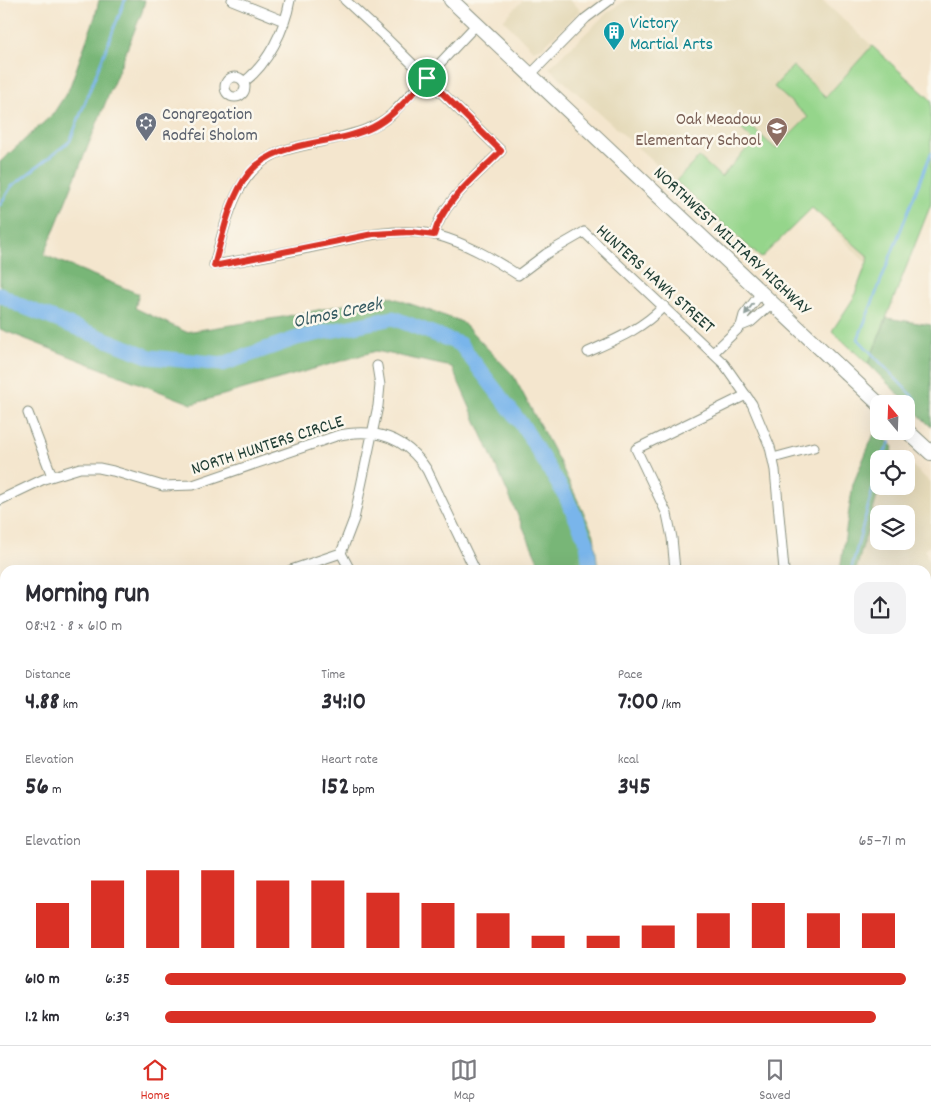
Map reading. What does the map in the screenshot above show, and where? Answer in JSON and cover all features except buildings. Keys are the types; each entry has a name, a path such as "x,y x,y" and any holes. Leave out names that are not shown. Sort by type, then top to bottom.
{"main road":[{"name":"NORTHWEST MILITARY HIGHWAY","path":"451,0 870,396"},
{"path":"915,438 931,453"}],"street":[{"path":"232,0 284,21"},
{"path":"244,82 255,74 265,62 284,21 290,0"},
{"path":"345,0 501,151 452,201 441,216 434,235"},
{"path":"531,74 586,18 610,0"},
{"path":"427,78 477,24"},
{"name":"HUNTERS HAWK STREET","path":"427,78 391,115 373,128 282,151 254,168 241,185 230,209 214,266 373,234 401,232 434,235 461,243 518,275 546,254 584,232 714,353 746,394 762,425 773,458 778,493 784,565"},
{"path":"741,326 744,315 761,293"},
{"path":"714,353 741,326 751,322 772,304"},
{"path":"588,352 634,331 664,306"},
{"path":"348,565 341,552 354,519 378,406 380,385 377,366"},
{"path":"675,565 667,514 636,449 746,394"},
{"path":"28,413 52,476"},
{"name":"NORTH HUNTERS CIRCLE","path":"0,500 52,476 80,468 99,468 163,486 193,485 336,436 353,433 372,434 396,440 412,451 420,460 427,470 473,565"},
{"path":"773,458 814,447"},
{"path":"305,565 341,552"}],"shaded area":[{"path":"523,0 571,0 580,10 543,47 533,50 503,20"},
{"name":"Oak Meadow Elementary School","path":"626,0 822,0 931,100 931,113 867,264 812,208 761,258 549,68 607,13"},
{"path":"915,468 931,483 931,544 925,550 931,565 857,565 870,521 870,550 915,550 915,505 875,505 877,495 915,495"}],"green space":[{"path":"99,0 145,0 142,12 44,255 139,294 135,308 186,332 283,317 388,296 462,322 513,375 559,461 594,535 597,565 540,565 452,367 376,351 192,404 0,329 0,162 53,114 69,89 95,17"},
{"path":"872,46 931,100 931,204 868,364 832,331 853,299 869,257 812,208 761,258 676,181 699,157 721,177 754,141 739,127 745,121 776,149 808,117 774,87 793,66 826,97"},
{"path":"887,318 931,325 931,427 915,411 915,395 899,395 868,364"},
{"path":"871,440 886,440 893,447 892,450 870,450 870,495 877,495 875,505 870,505 870,521 857,565 841,565 853,484"}],"waterway":[{"path":"0,205 11,187 70,141 125,0"},
{"path":"911,395 858,339 931,153"},
{"name":"Olmos Creek","path":"0,294 19,305 150,357 223,364 297,338 393,318 460,344 523,426 565,495 587,542 589,565"},
{"path":"886,450 890,442"},
{"path":"852,565 871,495"}],"place":[{"name":"Victory Martial Arts","path":"614,51"},
{"name":"Congregation Rodfei Sholom","path":"146,142"},
{"name":"Oak Meadow Elementary School","path":"777,147"}],"route":[{"path":"427,78 501,151 452,201 441,216 434,235 411,232 373,234 214,266 230,209 241,185 254,168 272,155 282,151 373,128 391,115 427,78"}]}
